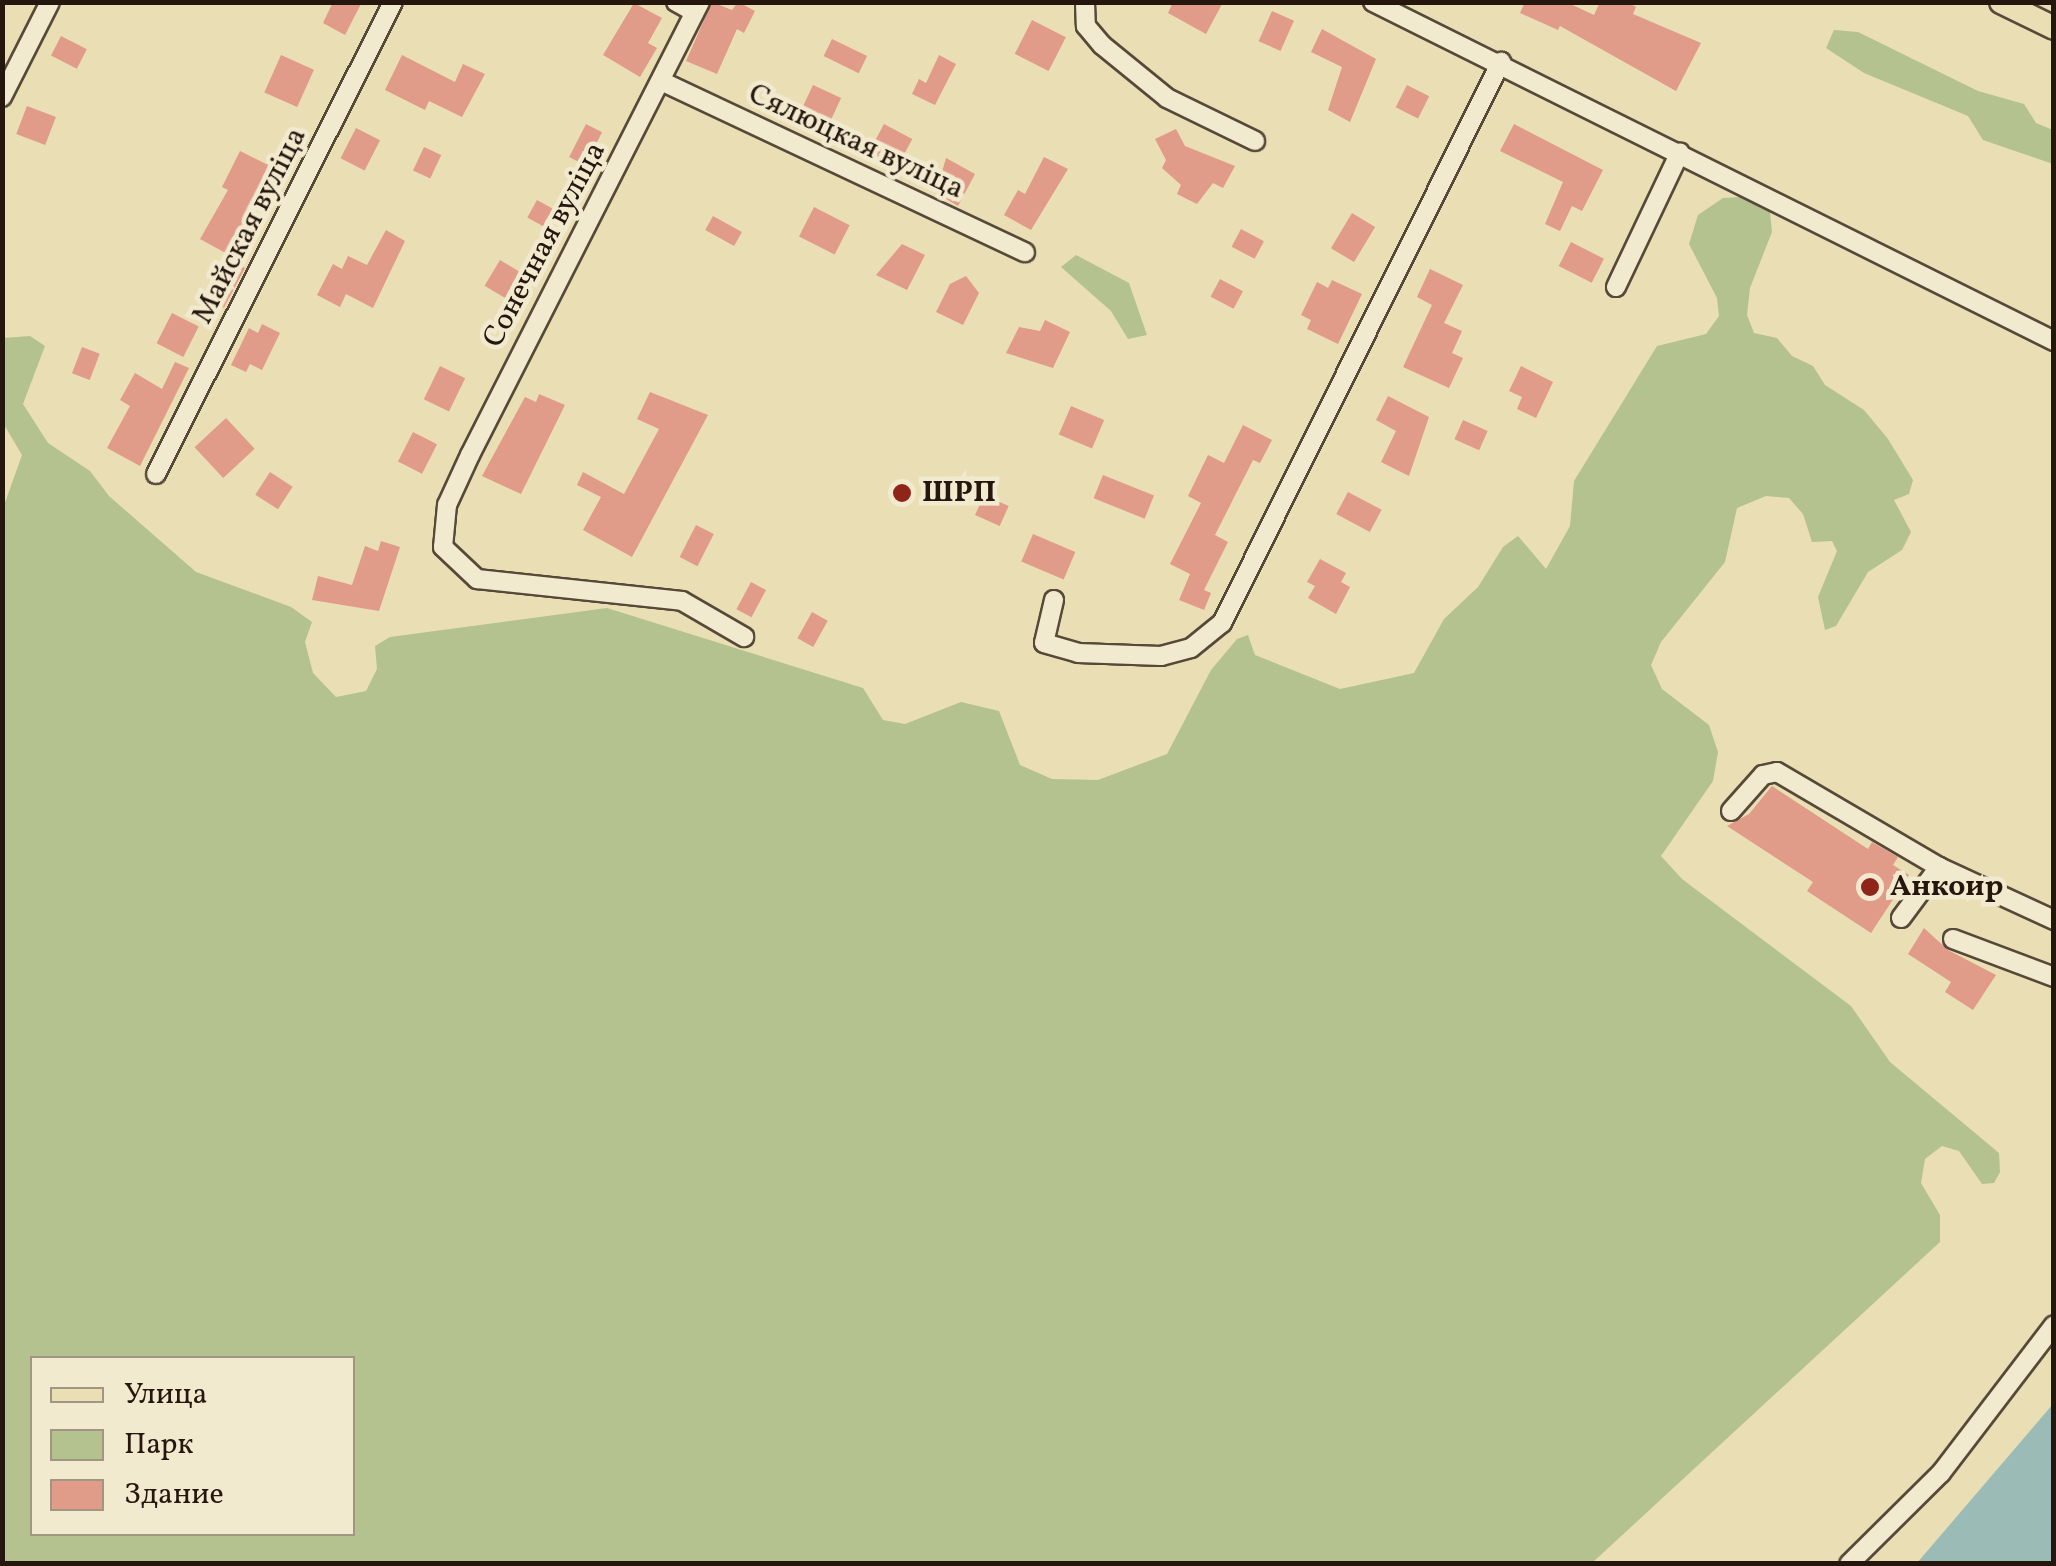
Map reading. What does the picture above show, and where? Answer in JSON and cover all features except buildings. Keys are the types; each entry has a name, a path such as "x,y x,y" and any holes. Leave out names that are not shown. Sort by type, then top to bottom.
{"main road":[{"path":"2002,2 2054,28"}],"street":[{"path":"2,97 50,2"},
{"name":"Майская вуліца","path":"156,474 393,2"},
{"path":"676,2 697,7"},
{"path":"1085,2 1086,26 1102,45 1168,98 1256,140"},
{"path":"1374,2 2054,341"},
{"name":"Сонечная вуліца","path":"697,7 662,82 540,310 447,505 443,547 476,579 682,601 744,636"},
{"path":"1054,600 1044,643 1078,653 1161,656 1191,648 1222,623 1501,62"},
{"name":"Сялюцкая вуліца","path":"662,82 1025,252"},
{"path":"1616,287 1680,152"},
{"path":"1731,811 1763,775 1777,772 1939,867 2054,920"},
{"path":"1901,918 1939,867"},
{"path":"1952,940 2054,978"},
{"path":"1849,1564 1941,1474 2054,1326"}],"green space":[{"path":"1834,30 1858,32 1978,91 2024,104 2036,123 2053,130 2053,164 1983,140 1968,116 1864,73 1826,48"},
{"path":"1755,196 1770,212 1772,232 1750,288 1747,315 1754,333 1777,338 1792,356 1813,366 1825,385 1864,410 1888,439 1913,480 1909,494 1894,500 1911,532 1902,550 1868,572 1836,626 1825,630 1818,597 1837,551 1832,541 1812,542 1803,514 1789,498 1766,496 1737,508 1725,562 1661,642 1651,665 1662,689 1709,725 1718,752 1713,781 1661,856 1682,879 1851,1006 1890,1062 1999,1153 2000,1172 1994,1183 1982,1184 1959,1151 1942,1146 1925,1159 1921,1183 1940,1215 1940,1242 1592,1563 3,1563 2,511 22,455 3,423 3,338 30,336 45,346 23,404 48,443 90,471 109,496 196,572 291,607 312,622 305,642 313,673 336,697 366,691 377,669 375,646 390,637 607,608 863,688 883,720 905,724 961,702 999,711 1020,765 1052,779 1098,780 1167,754 1211,670 1237,639 1248,635 1255,655 1340,689 1414,673 1444,619 1478,587 1503,547 1518,536 1546,569 1570,526 1574,481 1657,346 1706,334 1719,316 1717,298 1689,244 1698,215 1723,198"},
{"path":"1076,255 1129,283 1147,335 1128,339 1111,311 1061,267"}],"water":[{"path":"2053,1404 2053,1563 1917,1563"}],"place":[{"name":"ШРП","path":"902,493"},
{"name":"Анкоир","path":"1870,887"}]}
